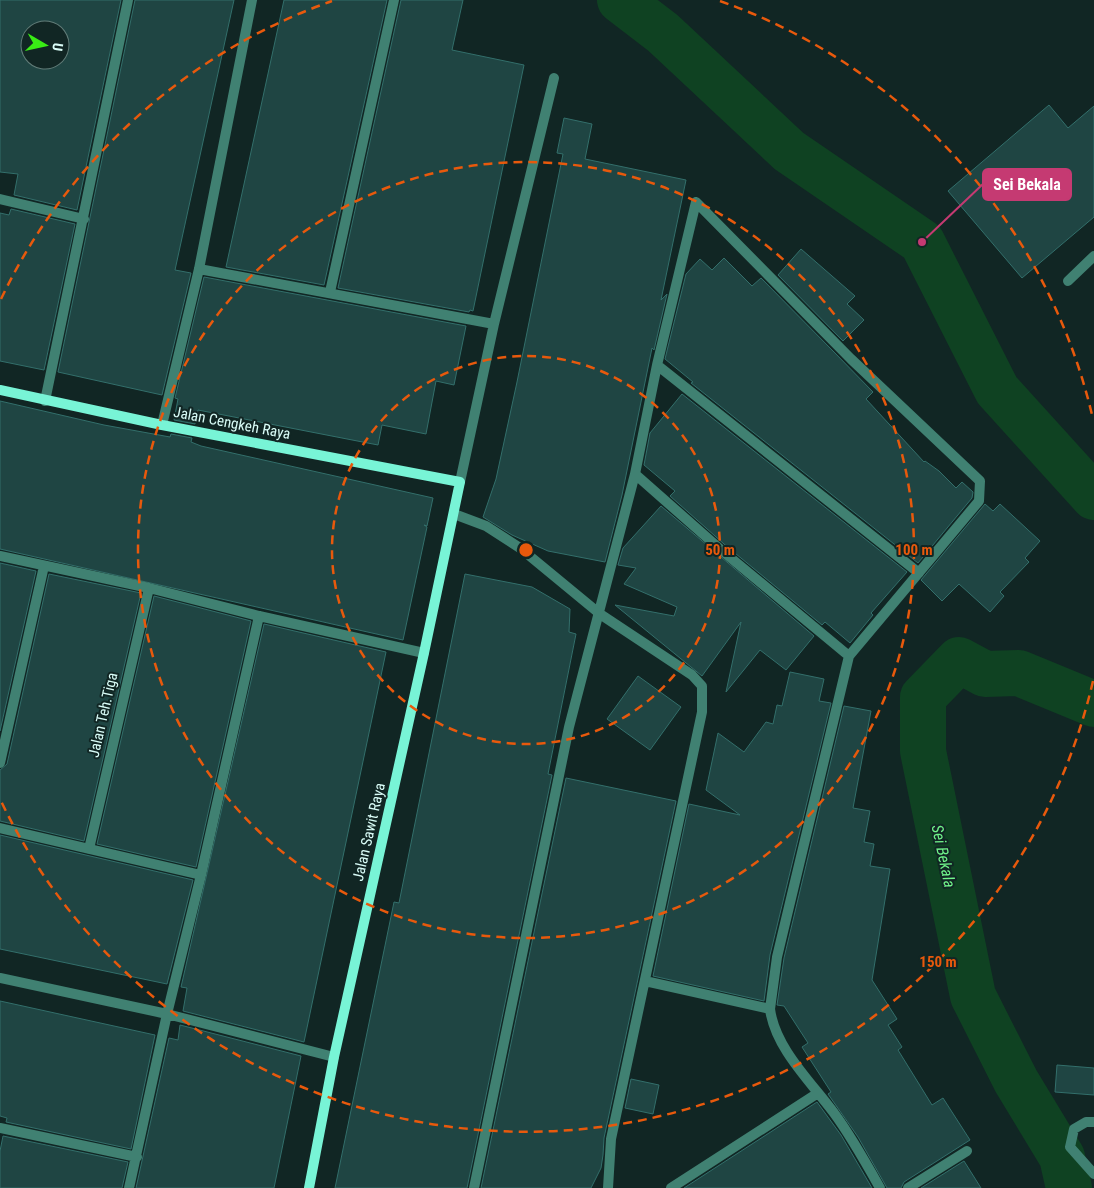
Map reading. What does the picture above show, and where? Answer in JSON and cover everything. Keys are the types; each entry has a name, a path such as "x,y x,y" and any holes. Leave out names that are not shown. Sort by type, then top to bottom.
{"street":[{"path":"44,401 84,219 128,0"},
{"path":"162,425 199,269 252,0"},
{"path":"330,292 394,0"},
{"path":"460,482 494,324 554,78"},
{"path":"0,199 84,219"},
{"path":"474,1188 568,727 600,614 635,474 657,364 696,202 851,360 980,481 979,501 849,656 777,957 770,1009 772,1022 787,1049 834,1113 880,1188"},
{"path":"1068,281 1094,256"},
{"path":"199,269 494,324"},
{"path":"657,364 919,573"},
{"name":"Jalan Cengkeh Raya","path":"0,390 162,425 460,482"},
{"path":"635,474 720,549 849,656"},
{"name":"Jalan Sawit Raya","path":"310,1188 334,1057 460,482"},
{"path":"454,514 486,526 520,548 600,614 692,675 702,686 702,712 611,1139 608,1188"},
{"path":"0,556 149,588 259,616 424,653"},
{"path":"0,763 44,566"},
{"name":"Jalan Teh.Tiga","path":"89,850 149,588"},
{"path":"129,1188 167,1014 201,875 259,616"},
{"path":"0,828 201,875"},
{"path":"0,978 167,1014 334,1057"},
{"path":"645,981 770,1009"},
{"path":"671,1188 818,1093"},
{"path":"1094,1122 1086,1122 1074,1129 1070,1147 1094,1174"},
{"path":"0,1139 1,1128 137,1157"},
{"path":"908,1188 967,1151"}],"building":[{"path":"0,0 121,0 77,210 14,195 18,174 0,172"},
{"path":"135,0 234,0 175,270 191,273 162,395 58,372"},
{"path":"284,0 387,0 324,285 226,267"},
{"path":"401,0 463,0 452,50 524,65 473,311 470,310 469,312 338,288"},
{"path":"1049,105 1068,128 1094,106 1094,217 1022,278 948,191"},
{"path":"564,118 592,124 585,159 686,180 661,300 667,294 654,350 652,348 622,495 605,562 548,551 512,535 483,517 496,479 517,382 563,154 557,153"},
{"path":"11,209 75,224 44,370 0,361 0,213 9,215"},
{"path":"801,249 855,296 847,304 864,320 843,341 778,275"},
{"path":"724,258 752,286 761,278 833,351 873,392 866,399 924,462 939,471 956,488 962,482 973,492 972,498 918,563 691,383 693,382 665,359 686,274 700,259 712,270"},
{"path":"204,277 466,326 454,385 436,381 426,434 382,425 378,445 198,410 195,424 174,420 178,399 175,398"},
{"path":"682,394 907,572 871,613 873,615 850,643 825,622 822,625 724,544 670,496 675,491 644,465 650,433"},
{"path":"0,401 104,425 170,437 171,434 192,438 191,442 201,446 433,498 427,526 424,525 427,527 403,640 0,549"},
{"path":"985,504 993,511 1000,504 1040,541 1025,558 1029,562 1000,592 1004,596 990,612 959,584 942,601 921,580"},
{"path":"661,506 814,636 786,670 760,650 726,692 741,622 702,676 615,605 674,616 677,607 624,584 636,568 618,565 623,548"},
{"path":"0,563 36,571 0,731"},
{"path":"49,574 141,593 84,841 0,821 0,770 7,764"},
{"path":"465,574 532,587 570,609 569,632 576,634 548,774 552,775 467,1188 335,1188 394,902 399,903"},
{"path":"154,596 251,621 196,867 97,844"},
{"path":"264,624 386,652 304,1042 183,1011 187,988 181,987"},
{"path":"790,672 824,679 819,701 831,703 770,955 764,1001 653,976 689,804 740,815 706,790 718,733 744,752 766,722 773,724 777,705 782,706"},
{"path":"638,676 681,707 650,750 607,719"},
{"path":"844,706 871,711 853,808 870,811 864,842 874,844 870,866 890,869 872,980 897,1019 888,1025 902,1047 898,1050 932,1105 943,1098 970,1140 904,1182 901,1188 887,1188 858,1137 828,1094 831,1092 802,1047 808,1043 784,1006 777,1005 784,958"},
{"path":"566,778 676,801 604,1138 601,1168 591,1188 481,1188"},
{"path":"0,835 193,880 167,984 0,949"},
{"path":"0,1001 155,1035 131,1149 6,1122 7,1118 0,1116"},
{"path":"180,1025 301,1056 274,1188 136,1188 169,1038 178,1040"},
{"path":"1057,1065 1094,1068 1094,1095 1055,1092"},
{"path":"631,1079 659,1085 653,1114 625,1108"},
{"path":"817,1102 841,1135 872,1188 684,1188"},
{"path":"3,1136 128,1162 122,1188 0,1188 0,1151"},
{"path":"964,1161 981,1188 921,1188"}],"waterway":[{"name":"Sei Bekala","path":"620,0 663,33 789,151 922,242 997,390 1094,497"},
{"name":"Sei Bekala","path":"1069,1188 1062,1157 1016,1081 973,996 923,751 923,697 959,660 985,674 1019,673 1094,704"}],"place":[{"name":"Sei Bekala","path":"922,242"}]}
